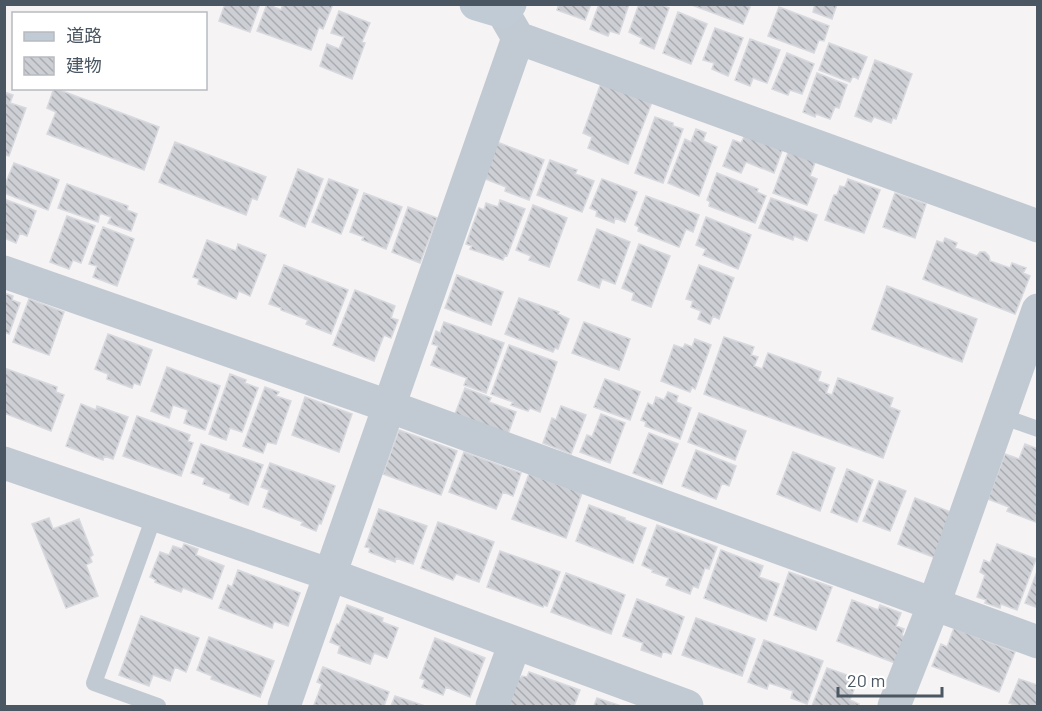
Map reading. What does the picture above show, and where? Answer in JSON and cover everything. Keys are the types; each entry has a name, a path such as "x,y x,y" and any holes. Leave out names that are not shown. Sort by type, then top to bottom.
{"street":[{"path":"284,706 388,406 502,15 1038,226"},
{"path":"4,272 388,406 1038,642"},
{"path":"894,706 934,604 1038,310"},
{"path":"4,463 331,575 687,706"},
{"path":"492,706 515,643"}],"lane":[{"path":"1001,416 1038,429"},
{"path":"155,514 94,682 158,706"}],"building":[{"path":"225,4 260,4 250,32 219,21"},
{"path":"267,4 275,4 274,7 281,10 283,4 333,4 323,29 319,27 311,50 257,31"},
{"path":"559,4 591,4 585,20 557,10"},
{"path":"599,4 629,4 619,34 610,31 608,36 590,29"},
{"path":"639,4 659,4 669,8 654,49 640,43 642,38 629,32"},
{"path":"689,4 744,4 750,7 743,24"},
{"path":"815,4 837,4 832,19 813,12"},
{"path":"779,7 829,26 824,41 819,40 814,53 768,36"},
{"path":"339,11 370,23 362,42 365,43 352,79 320,66 327,44 339,49 344,37 331,33"},
{"path":"678,12 707,24 691,64 663,53"},
{"path":"715,28 743,38 728,76 712,69 714,63 703,60"},
{"path":"750,39 780,50 767,83 753,78 750,86 735,80"},
{"path":"829,43 867,57 858,79 853,76 850,82 819,70"},
{"path":"787,53 814,64 802,94 790,90 788,95 772,89"},
{"path":"875,60 912,74 896,119 893,118 891,123 874,117 871,122 855,116"},
{"path":"817,73 847,85 839,108 835,107 830,119 816,114 815,117 803,112"},
{"path":"601,83 652,102 628,164 588,148 592,137 583,133"},
{"path":"53,90 59,90 159,127 144,170 47,134 56,112 47,108"},
{"path":"4,92 13,95 10,103 26,108 9,156 4,155"},
{"path":"655,117 683,129 663,183 635,173"},
{"path":"696,129 706,133 703,141 717,147 699,196 668,183 685,139 691,142"},
{"path":"745,135 783,148 774,173 746,162 741,173 723,166 733,140 741,143"},
{"path":"175,142 266,177 257,200 252,198 246,215 159,182"},
{"path":"497,142 544,160 529,200 505,191 506,187 483,178"},
{"path":"789,150 816,160 810,176 817,179 807,205 773,193"},
{"path":"550,160 577,170 575,174 594,181 582,212 537,195"},
{"path":"14,163 59,180 48,210 4,193 4,187"},
{"path":"298,169 323,179 305,227 280,216"},
{"path":"717,173 758,189 757,192 766,196 755,223 709,206 710,202 707,200"},
{"path":"329,179 358,190 341,234 312,222"},
{"path":"602,179 637,192 625,222 615,218 614,223 596,216 597,211 590,208"},
{"path":"848,179 880,190 864,233 825,220 834,195 837,195 840,186 845,187"},
{"path":"67,184 128,206 127,210 137,214 131,231 108,223 111,217 100,213 98,222 58,208"},
{"path":"364,193 402,207 386,249 362,240 364,237 350,232"},
{"path":"895,193 926,204 915,238 883,227"},
{"path":"646,196 699,215 693,232 686,229 679,247 638,231 639,227 635,225"},
{"path":"771,198 817,215 807,241 794,236 793,240 759,228"},
{"path":"4,199 36,211 27,236 20,233 16,243 4,238"},
{"path":"500,200 525,209 507,256 505,255 503,260 470,249 472,246 466,244 479,208 484,210 486,203 498,207"},
{"path":"533,205 567,218 549,267 529,260 531,256 516,250"},
{"path":"408,207 437,218 420,263 392,252"},
{"path":"67,216 95,226 81,263 73,260 69,269 50,262"},
{"path":"706,217 751,235 738,269 703,255 706,249 696,245"},
{"path":"103,227 134,239 117,286 93,277 97,266 89,264"},
{"path":"597,229 630,242 615,284 602,279 599,288 578,280"},
{"path":"945,238 957,243 955,248 977,256 980,252 985,252 990,261 1010,268 1012,263 1026,268 1023,273 1030,276 1015,314 923,279 937,241 943,243"},
{"path":"207,240 236,251 238,244 266,255 250,296 239,291 236,299 198,284 199,279 193,277"},
{"path":"639,244 670,256 651,307 632,300 634,293 622,288"},
{"path":"284,265 348,290 331,334 306,324 308,320 269,304"},
{"path":"699,265 734,278 719,319 713,316 710,324 698,319 701,311 691,307 693,301 686,299"},
{"path":"457,275 503,292 491,325 445,308"},
{"path":"887,286 977,319 962,362 872,329"},
{"path":"355,290 395,306 391,318 398,320 391,338 384,335 374,361 333,345"},
{"path":"4,293 13,296 12,300 20,303 9,334 4,332"},
{"path":"519,298 559,312 558,314 569,319 558,349 555,348 553,352 505,334"},
{"path":"29,299 64,312 49,355 13,342"},
{"path":"444,322 504,343 486,393 464,385 467,378 431,365 438,346 432,344 436,331 440,333"},
{"path":"584,322 630,339 619,370 572,353"},
{"path":"108,334 152,350 140,385 134,383 132,388 107,379 108,374 95,369"},
{"path":"724,337 754,347 751,355 758,357 754,366 762,369 768,353 821,372 818,381 829,385 826,393 832,395 838,378 893,398 890,407 900,411 883,458 704,394"},
{"path":"695,339 711,345 695,389 692,387 690,392 661,381 674,345 683,348 685,344 692,347"},
{"path":"509,345 557,362 540,412 530,408 528,411 511,405 513,402 491,394"},
{"path":"167,367 220,386 205,430 184,423 188,410 173,405 169,418 151,411"},
{"path":"4,368 57,387 56,392 64,395 51,431 4,413"},
{"path":"230,374 258,388 242,432 230,428 226,440 209,434"},
{"path":"605,379 640,392 630,420 594,407"},
{"path":"265,387 279,392 276,396 291,401 276,444 267,442 263,453 243,446"},
{"path":"465,388 491,398 489,402 516,412 508,434 455,414"},
{"path":"668,392 678,396 676,402 691,408 680,439 645,426 646,422 641,420 648,403 653,406 656,397 664,400"},
{"path":"305,397 352,414 339,452 292,435"},
{"path":"81,404 96,410 97,406 128,417 113,459 104,456 103,460 66,446"},
{"path":"561,406 586,415 571,454 543,443 552,418 556,420"},
{"path":"699,413 746,431 735,460 688,442"},
{"path":"601,414 625,423 610,463 580,452 587,435 592,437"},
{"path":"137,416 190,435 188,441 193,443 181,476 123,456"},
{"path":"399,430 457,451 441,495 383,474"},
{"path":"649,433 678,444 662,484 633,473"},
{"path":"201,444 263,465 248,505 230,498 231,494 203,484 205,478 191,473"},
{"path":"1025,444 1038,449 1038,523 1007,511 1009,507 988,499 1005,454 1019,459"},
{"path":"696,450 736,466 729,486 722,483 716,499 682,486"},
{"path":"464,452 521,473 513,496 503,492 496,509 449,492"},
{"path":"793,452 835,468 820,511 777,494"},
{"path":"270,463 335,486 321,524 319,523 316,531 301,525 303,522 263,507 269,490 261,487"},
{"path":"847,469 873,480 857,522 831,512"},
{"path":"529,474 582,493 566,538 512,519"},
{"path":"879,481 906,491 890,531 863,521"},
{"path":"915,498 953,513 936,558 898,544"},
{"path":"589,505 646,528 633,563 576,541"},
{"path":"379,509 427,526 413,564 396,558 395,562 369,552 370,548 365,547"},
{"path":"49,518 53,529 79,519 93,555 90,557 92,562 86,565 98,596 66,608 32,524"},
{"path":"438,522 494,542 479,582 456,574 453,580 421,568"},
{"path":"657,525 717,547 709,569 705,568 698,588 693,586 690,594 666,585 669,578 652,572 653,570 642,565"},
{"path":"184,544 198,549 196,555 224,566 212,599 183,588 181,592 155,582 156,580 150,577 160,552 169,555 173,546 182,549"},
{"path":"997,544 1036,559 1017,610 1001,604 1000,608 985,603 986,600 977,597 985,575 980,572 984,560 990,563"},
{"path":"721,550 763,566 759,577 779,584 766,621 704,598"},
{"path":"500,551 560,572 547,606 543,607 487,587"},
{"path":"1038,569 1038,608 1025,603"},
{"path":"238,570 300,593 288,626 274,621 272,628 219,608 228,585 232,587"},
{"path":"789,572 832,587 816,630 774,615"},
{"path":"566,573 625,595 611,634 551,612"},
{"path":"637,599 684,617 671,654 663,651 661,657 641,650 643,643 623,636"},
{"path":"852,600 878,610 880,605 901,613 896,626 904,629 902,635 905,637 895,663 837,641"},
{"path":"347,605 383,618 382,622 398,628 387,658 374,653 370,664 338,653 340,646 330,642"},
{"path":"141,616 199,638 186,672 175,667 170,681 153,675 149,686 119,675"},
{"path":"696,618 755,639 742,676 682,655"},
{"path":"954,628 1015,652 999,692 932,666 941,644 947,647"},
{"path":"209,637 274,661 260,697 211,679 212,676 197,670"},
{"path":"435,638 485,658 470,697 446,687 443,695 422,687 425,680 420,678"},
{"path":"764,640 823,661 807,704 791,698 793,691 769,683 767,689 748,682"},
{"path":"323,667 389,692 384,706 314,705 322,684 317,682"},
{"path":"827,668 858,679 850,700 859,704 858,706 812,706"},
{"path":"529,672 580,690 574,706 506,706 517,677 527,677"},
{"path":"1019,679 1038,684 1038,706 1018,706 1009,703"},
{"path":"395,696 425,706 391,706"},
{"path":"597,698 621,706 594,706"}]}
